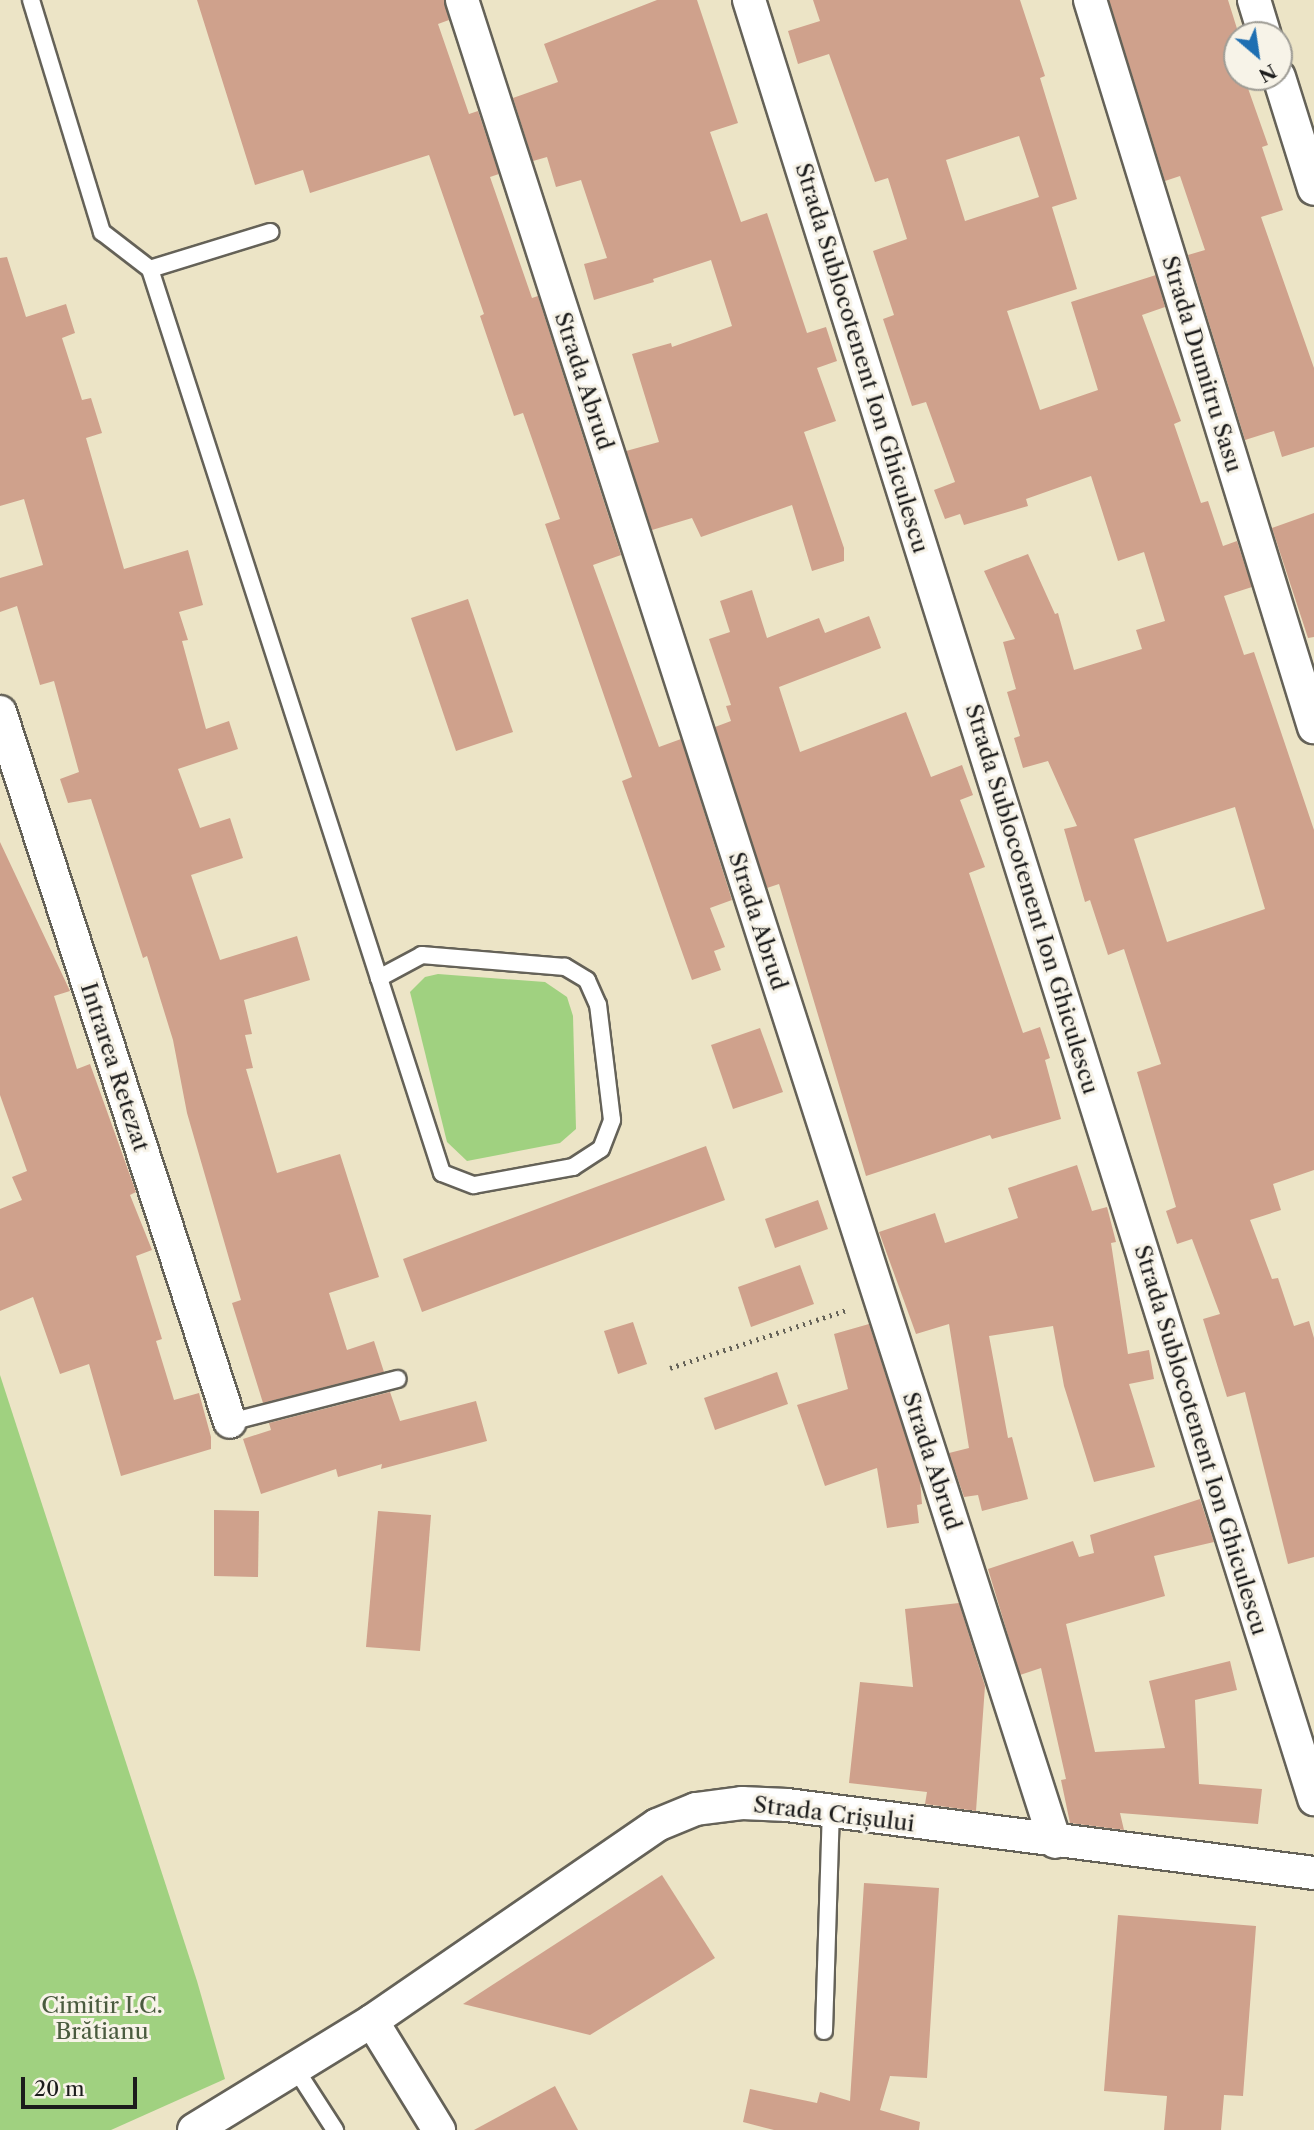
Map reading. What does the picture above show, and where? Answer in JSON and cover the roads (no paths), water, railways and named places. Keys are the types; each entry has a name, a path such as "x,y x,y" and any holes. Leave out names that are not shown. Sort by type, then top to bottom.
{"street":[{"name":"Strada Abrud","path":"462,0 1055,1842"},
{"name":"Strada Sublocotenent Ion Ghiculescu","path":"749,0 1314,1798"},
{"name":"Strada Dumitru Sasu","path":"1090,0 1314,727"},
{"path":"1254,0 1261,21"},
{"path":"1283,91 1314,190"},
{"name":"Intrarea Retezat","path":"0,712 230,1422"},
{"name":"Strada Crișului","path":"194,2130 372,2021 657,1825 696,1809 742,1803 831,1811 1055,1842 1314,1873"},
{"path":"372,2021 439,2130"}],"lane":[{"path":"31,0 102,232 150,268 379,978 442,1173 474,1185 573,1167 601,1149 612,1120 598,1005 587,979 565,967 422,956 379,978"},
{"path":"150,268 270,232"},
{"path":"230,1422 398,1379"},
{"path":"824,2031 831,1811"},
{"path":"295,2068 335,2130"}],"park label":[{"name":"Cimitir I.C. Brătianu","path":"102,2018"}]}
